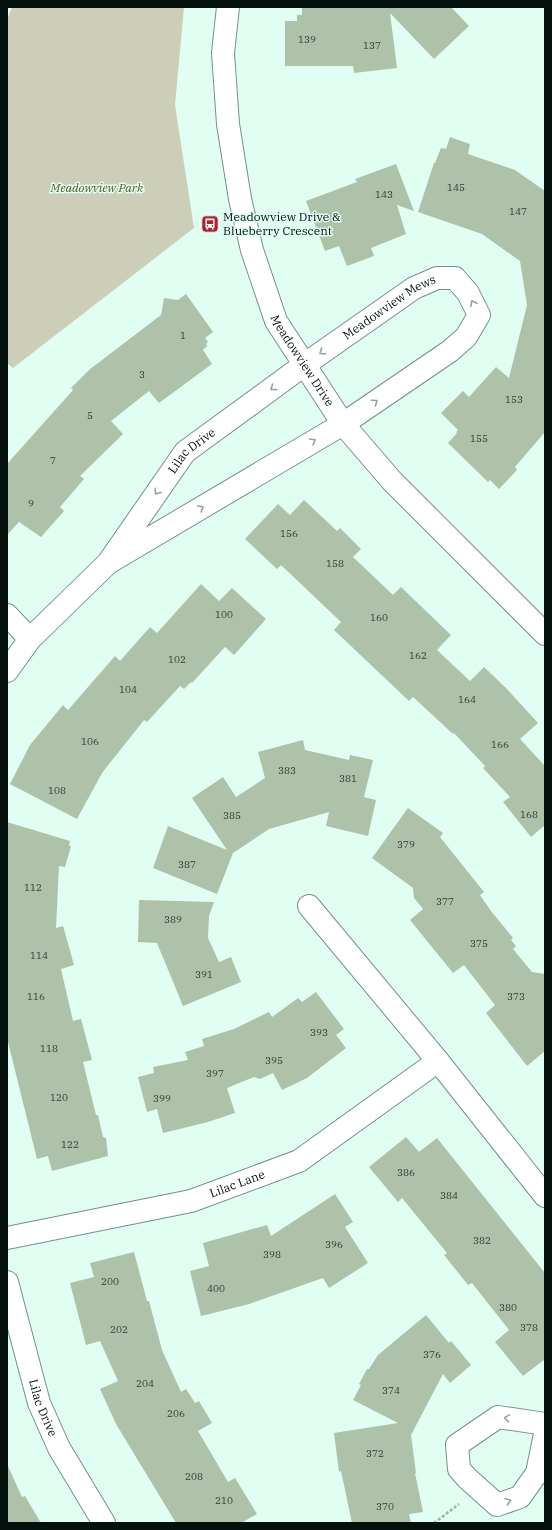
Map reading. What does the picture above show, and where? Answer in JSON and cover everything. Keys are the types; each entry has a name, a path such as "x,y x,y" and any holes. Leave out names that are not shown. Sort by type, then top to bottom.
{"street":[{"name":"Meadowview Drive","path":"228,7 223,53 228,124 240,199 252,250 276,321 343,424 392,481 545,634"},
{"name":"Meadowview Mews","path":"304,365 414,288 437,278 455,278 468,293 479,315 466,337 450,351 343,424"},
{"name":"Lilac Drive","path":"7,671 30,638 108,563 185,452 304,365"},
{"name":"Lilac Drive","path":"108,563 343,424"},
{"path":"7,615 30,638"},
{"path":"309,906 438,1061 545,1196"},
{"name":"Lilac Lane","path":"7,1238 191,1201 299,1161 438,1061"},
{"name":"Lilac Drive","path":"7,1282 39,1403 59,1448 104,1523"},
{"path":"545,1424 498,1417 457,1445 459,1469 498,1505 520,1497 537,1473 545,1434"}],"path":[{"path":"434,1523 459,1504"}],"green space":[{"name":"Meadowview Park","path":"12,7 184,7 175,105 194,228 13,368 7,363 7,20"}],"building":[{"path":"302,7 451,7 469,26 434,59 390,13 397,68 354,73 353,66 285,66 285,21 297,21 297,15 302,15"},
{"path":"450,137 470,144 468,154 515,170 545,191 545,432 515,467 517,470 499,489 490,480 488,482 448,443 458,430 441,413 463,391 469,397 496,367 509,378 527,305 520,261 482,234 418,212 434,163 441,148 446,149"},
{"path":"396,164 414,211 397,205 406,234 371,248 374,256 347,266 339,246 325,251 306,201 357,182 355,179"},
{"path":"186,294 213,332 205,338 208,342 206,344 207,346 203,350 212,364 159,403 149,391 111,421 123,434 80,476 84,479 60,507 64,511 41,537 19,522 7,535 7,464 73,390 71,388 89,370 161,315 164,298 178,300"},
{"path":"304,500 337,531 340,528 361,549 353,557 393,595 401,587 451,635 437,650 470,681 484,667 506,688 538,723 520,739 545,766 545,825 531,837 503,802 510,797 483,768 485,766 454,733 453,734 413,697 409,701 334,630 341,622 281,565 277,569 245,539 278,504 290,515"},
{"path":"201,584 219,601 232,588 266,619 234,655 225,647 192,683 191,682 184,689 180,686 147,722 144,720 102,773 77,819 10,784 30,745 63,705 68,710 115,656 120,661 150,627 157,633"},
{"path":"303,740 305,750 349,760 350,755 373,760 364,797 376,800 368,836 326,826 329,812 269,829 233,853 217,894 153,868 168,826 227,850 192,798 223,777 236,797 265,778 258,752"},
{"path":"408,808 443,833 440,837 484,892 480,895 513,938 511,940 516,946 513,949 532,972 545,974 545,1051 527,1066 486,1013 495,1005 464,965 453,973 410,920 423,909 414,898 413,888 372,858"},
{"path":"7,822 70,841 69,846 71,846 65,867 59,866 56,928 63,926 74,965 61,969 73,1021 81,1019 92,1060 83,1062 96,1115 98,1115 103,1137 106,1138 108,1156 52,1171 48,1156 37,1159 7,1038"},
{"path":"139,900 214,902 209,916 208,938 219,962 231,957 241,982 183,1006 157,943 138,942"},
{"path":"316,992 344,1029 336,1035 346,1048 307,1078 282,1090 273,1073 260,1079 254,1077 227,1088 235,1113 208,1122 163,1133 157,1109 147,1112 138,1077 154,1073 153,1067 188,1060 185,1052 204,1046 202,1039 234,1029 269,1012 272,1017 298,998 302,1002"},
{"path":"406,1137 419,1152 437,1138 545,1273 545,1359 523,1376 495,1342 509,1330 472,1283 468,1285 444,1255 447,1253 402,1198 398,1202 369,1167"},
{"path":"335,1194 353,1222 345,1227 368,1263 329,1288 323,1278 249,1304 201,1316 190,1271 209,1266 203,1243 267,1225 271,1236"},
{"path":"134,1252 162,1350 181,1392 186,1389 195,1403 199,1401 212,1423 198,1431 228,1482 235,1478 257,1514 241,1523 176,1523 116,1424 100,1389 118,1381 100,1341 86,1345 70,1283 94,1277 90,1263"},
{"path":"426,1315 449,1343 451,1341 471,1365 450,1383 443,1374 411,1435 415,1473 423,1512 409,1514 411,1523 352,1523 341,1471 339,1472 334,1433 398,1423 353,1400 367,1369 369,1369 378,1355"},
{"path":"7,1464 22,1497 25,1496 41,1523 7,1523"}],"place":[{"name":"Meadowview Drive & Blueberry Crescent","path":"210,224"}]}
